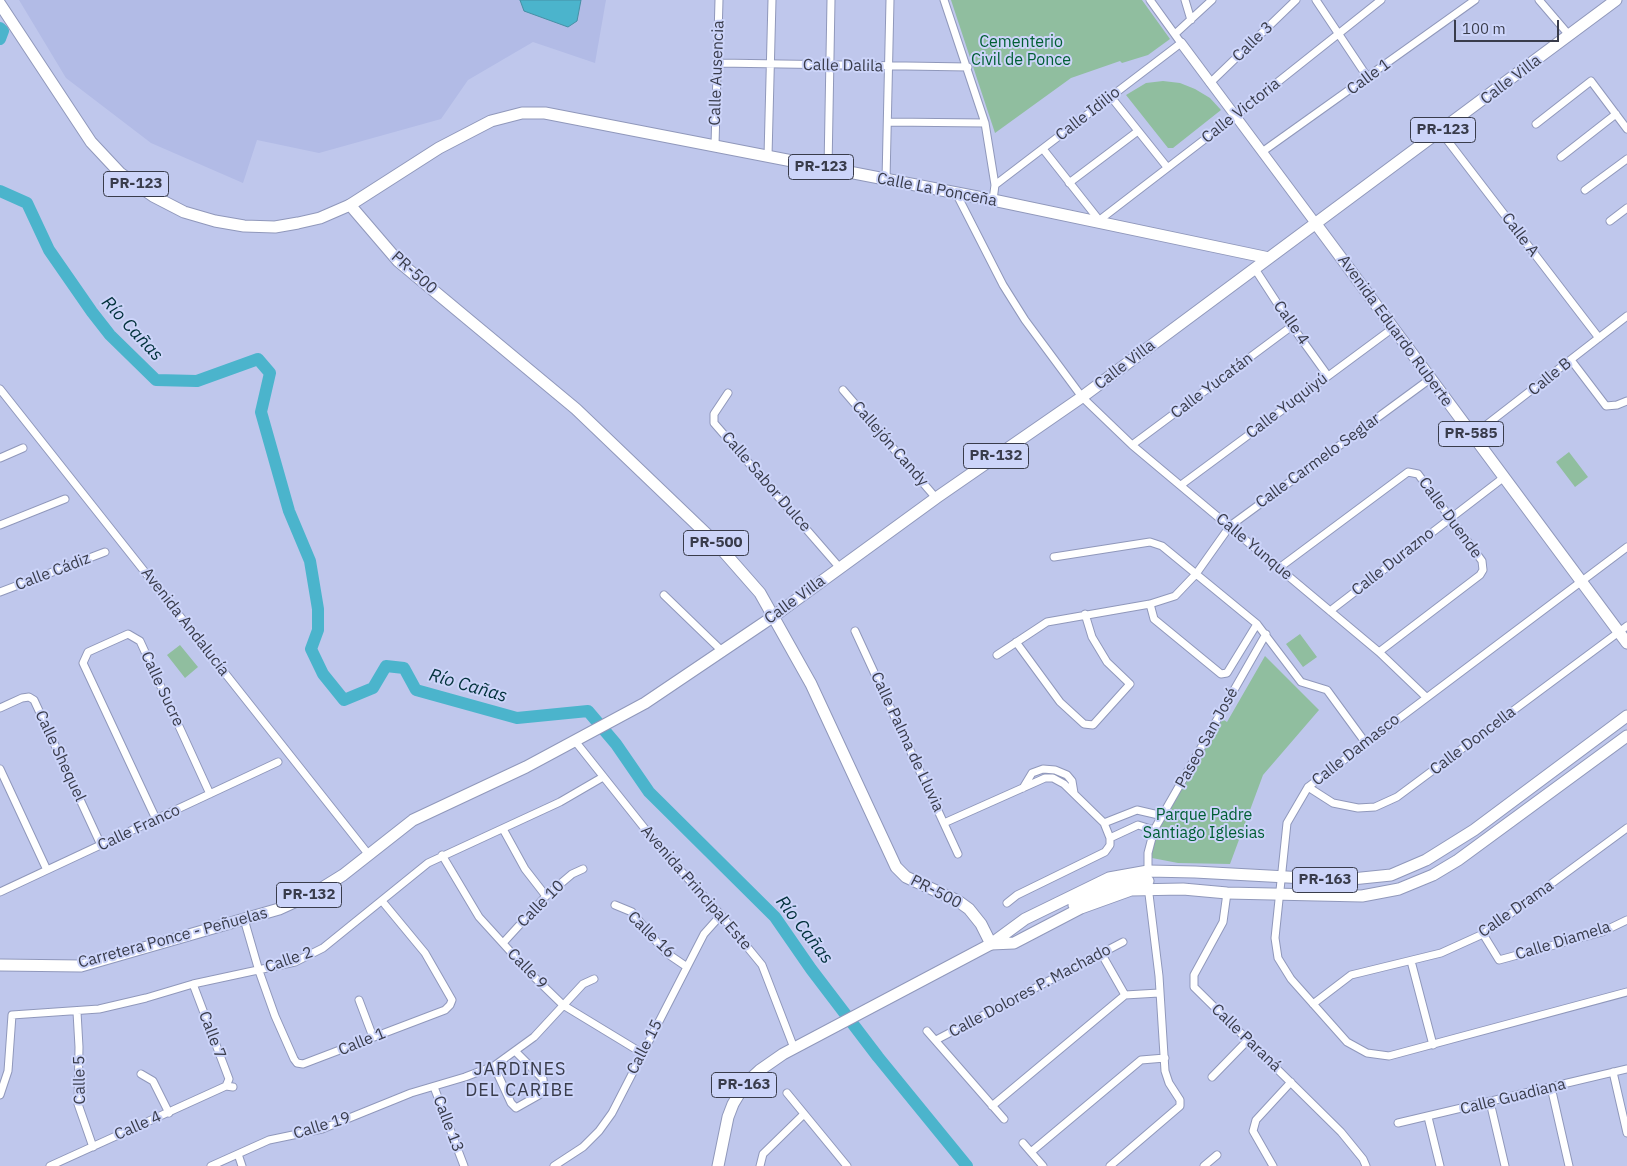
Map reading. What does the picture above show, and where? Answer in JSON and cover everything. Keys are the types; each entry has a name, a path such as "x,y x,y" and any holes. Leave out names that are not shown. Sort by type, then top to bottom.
{"main road":[{"name":"Calle Villa","path":"623,715 723,652 936,498 1082,397 1441,132 1616,0"},
{"name":"PR-123","path":"0,4 91,142 120,173 153,196 184,212 215,221 244,226 275,227 298,223 328,215 350,205"},
{"name":"Calle La Ponceña","path":"350,205 439,148 491,121 522,113 545,113 1098,221 1269,258"},
{"name":"PR-500","path":"350,205 398,261 576,409 717,544 760,594 774,616 811,684 896,867 906,877 952,898 969,909 981,924 991,944"},
{"name":"Avenida Eduardo Ruberte","path":"1316,224 1581,581 1623,629 1627,643"},
{"name":"Carretera Ponce - Peñuelas","path":"0,965 81,966 279,909 343,875 413,820 526,767 623,715"},
{"name":"PR-163","path":"718,1166 728,1117 739,1093 760,1070 794,1048 991,944 1025,919 1069,896 1109,878 1148,879 1214,873 1342,880 1390,874 1426,860 1474,830 1627,716"},
{"name":"PR-163","path":"991,944 1014,943 1052,923 1072,906 1089,897 1114,887 1148,879 1183,888 1227,893 1362,896 1399,889 1433,875 1490,838 1627,736"}],"street":[{"name":"Calle Ausencia","path":"715,145 719,63 719,0"},
{"path":"768,156 772,0"},
{"path":"828,169 831,0"},
{"path":"886,180 890,0"},
{"path":"944,0 968,67 985,123 995,185 993,200"},
{"path":"1150,0 1181,43"},
{"path":"1185,0 1191,20"},
{"path":"1174,34 1212,0"},
{"name":"Calle 3","path":"1210,83 1296,0"},
{"path":"1316,0 1368,78"},
{"name":"Calle Victoria","path":"1098,221 1236,116 1339,35 1380,0"},
{"name":"Calle 1","path":"1262,152 1475,0"},
{"path":"1539,0 1569,36"},
{"name":"Avenida Eduardo Ruberte","path":"1181,43 1316,224"},
{"name":"Calle Idilio","path":"995,185 1181,43"},
{"name":"Calle Dalila","path":"719,63 968,67"},
{"path":"1536,124 1591,81 1627,129"},
{"path":"1111,96 1167,167"},
{"path":"1561,157 1616,114"},
{"path":"888,122 985,123"},
{"path":"1070,183 1138,131"},
{"name":"Calle A","path":"1441,132 1599,338"},
{"path":"1043,149 1098,221"},
{"path":"1585,190 1627,159"},
{"name":"Calle Yunque","path":"956,193 1003,285 1025,320 1082,397 1132,445 1330,610 1379,652 1426,697"},
{"path":"1610,221 1627,208"},
{"name":"Calle 4","path":"1255,269 1292,326 1328,376"},
{"name":"Calle B","path":"1472,436 1627,316"},
{"name":"Calle Yucatán","path":"1132,445 1292,326"},
{"name":"Calle Yuquiyú","path":"1181,485 1393,328"},
{"path":"1571,360 1606,406 1617,405 1627,401"},
{"name":"Calle Carmelo Seglar","path":"997,655 1047,622 1150,604 1175,596 1196,574 1230,526 1430,378"},
{"name":"Avenida Andalucía","path":"0,390 369,855"},
{"name":"Callejón Candy","path":"843,390 936,498"},
{"name":"Calle Sabor Dulce","path":"728,393 714,414 714,423 840,568"},
{"path":"0,458 23,448"},
{"name":"Calle Duende","path":"1279,568 1410,472 1418,474 1482,561 1484,567 1482,573 1379,652"},
{"name":"Calle Durazno","path":"1330,610 1503,478"},
{"path":"0,525 65,499"},
{"path":"1054,557 1150,542 1162,546 1257,624 1301,682 1327,690 1365,742"},
{"name":"Calle Damasco","path":"1627,547 1308,786 1287,823 1278,894 1275,938 1278,958 1291,979 1348,1042 1367,1053 1389,1056 1627,992"},
{"name":"Calle Cádiz","path":"0,592 105,552"},
{"path":"664,595 723,652"},
{"path":"1150,604 1154,619 1221,674 1227,673 1257,624"},
{"path":"1016,642 1060,702 1084,724 1093,725 1130,684 1107,662 1092,637 1086,614"},
{"name":"Calle Doncella","path":"1308,786 1334,803 1358,808 1375,807 1397,797 1623,629"},
{"name":"Calle Palma de Lluvia","path":"855,631 958,854"},
{"name":"Calle Sucre","path":"156,819 83,662 88,652 128,634 140,641 210,794"},
{"name":"Paseo San José","path":"1110,1166 1180,1106 1180,1100 1169,1083 1165,1071 1148,879 1148,853 1154,830 1266,634"},
{"name":"Calle Shequel","path":"0,708 29,696 34,700 101,845"},
{"name":"Avenida Principal Este","path":"580,738 603,777 661,849 721,915 762,965 794,1048"},
{"name":"Calle Franco","path":"0,892 278,762"},
{"path":"0,769 47,870"},
{"name":"Calle 2","path":"0,1095 8,1071 11,1013 77,1012 146,998 193,984 258,971 309,956 322,948 428,863 560,802 603,777"},
{"path":"944,823 1045,778 1053,778 1074,793 1104,823 1110,838 1110,845 1105,852 1016,895 1007,903"},
{"path":"1104,823 1137,810 1163,816"},
{"path":"1110,838 1138,825 1154,830"},
{"name":"Calle Drama","path":"1313,1004 1351,975 1441,953 1483,934 1627,828"},
{"path":"503,829 525,868 546,896"},
{"name":"Calle 9","path":"442,855 479,917 562,1005 642,1053"},
{"name":"Calle 10","path":"503,943 546,896 572,874 583,869"},
{"name":"Calle Paraná","path":"1227,893 1222,922 1194,975 1194,987 1341,1132 1363,1159 1366,1166"},
{"name":"Calle 1","path":"244,919 258,971 275,1016 298,1063 308,1062 445,1010 452,1000 425,952 382,901"},
{"name":"Calle 16","path":"615,905 632,912 666,952 686,967"},
{"name":"Calle 15","path":"554,1166 583,1147 612,1114 704,934 721,915"},
{"name":"Calle Diamela","path":"1483,934 1499,960 1602,932 1627,920"},
{"name":"Calle Dolores P. Machado","path":"936,1040 1123,942"},
{"path":"1101,953 1125,996"},
{"path":"1410,961 1433,1045"},
{"name":"Calle 13","path":"464,1166 434,1087 494,1066 516,1052 534,1037 583,984 594,979"},
{"name":"Calle 7","path":"193,984 230,1086"},
{"path":"992,1106 1125,996 1159,993"},
{"path":"359,1000 373,1037"},
{"name":"Calle 5","path":"77,1012 80,1047 78,1104 93,1147"},
{"path":"927,1031 1004,1119"},
{"path":"1212,1077 1248,1040"},
{"path":"494,1066 504,1090 516,1108 539,1095 544,1089 542,1079 516,1052"},
{"path":"1031,1152 1141,1060 1165,1058"},
{"path":"1212,1064 1218,1070"},
{"name":"Calle Guadiana","path":"1398,1124 1627,1069"},
{"path":"1612,1072 1627,1132"},
{"path":"141,1074 153,1081 169,1113"},
{"path":"1273,1166 1253,1131 1256,1120 1291,1082"},
{"name":"Calle 4","path":"50,1166 230,1086"},
{"name":"Calle 19","path":"211,1166 269,1140 322,1128 411,1093 434,1087"},
{"path":"1551,1087 1569,1166"},
{"path":"787,1093 847,1166"},
{"path":"1490,1102 1505,1166"},
{"path":"760,1166 763,1154 804,1114"},
{"path":"1428,1117 1440,1166"},
{"path":"1023,1143 1043,1166"},
{"path":"238,1154 242,1166"},
{"path":"1204,1166 1217,1154"}],"shaded area":[{"path":"19,0 606,0 595,63 533,42 468,80 441,119 319,153 257,140 243,183 151,143 66,78"},
{"path":"520,0 581,0 577,21 568,27 524,11"}],"green space":[{"name":"Cementerio Civil de Ponce","path":"951,0 1142,0 1170,39 1148,55 1122,63 1120,61 1071,78 995,133"},
{"path":"1163,81 1180,83 1195,89 1210,98 1221,110 1173,148 1168,148 1126,95 1146,83"},
{"path":"1569,452 1588,477 1575,487 1556,462"},
{"path":"1300,634 1317,657 1303,667 1286,644"},
{"path":"180,645 198,667 185,678 167,655"},
{"name":"Parque Padre Santiago Iglesias","path":"1265,656 1319,710 1263,775 1230,864 1178,863 1152,858 1149,853 1152,840 1221,718 1227,722"}],"waterway":[{"name":"Río Cañas","path":"0,28 3,31 0,39"},
{"name":"Río Cañas","path":"0,191 27,203 49,250 92,312 110,335 156,380 197,381 258,359 270,373 261,412 289,511 310,561 318,609 318,630 311,649 323,674 344,700 373,688 386,666 404,668 416,690 517,718 588,711 616,744 649,792 775,917 811,969 878,1057 967,1166"}],"district":[{"name":"JARDINES DEL CARIBE","path":"520,1080"}]}
